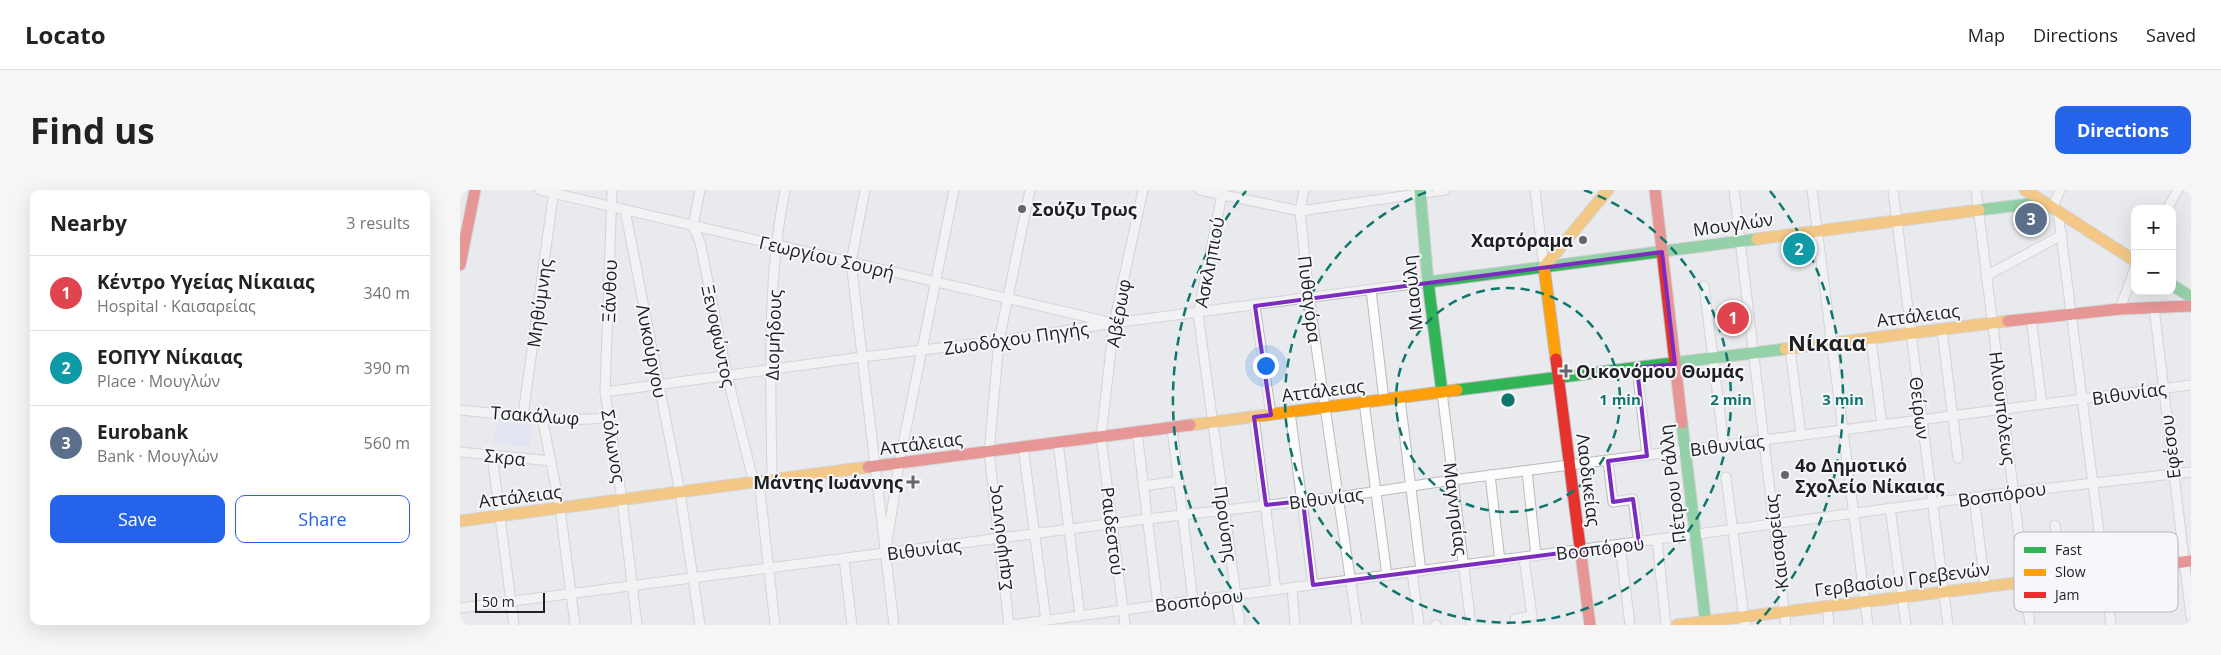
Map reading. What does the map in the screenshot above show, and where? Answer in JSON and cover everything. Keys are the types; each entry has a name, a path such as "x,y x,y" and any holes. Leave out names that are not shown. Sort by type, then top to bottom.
{"street":[{"path":"460,265 475,190"},
{"name":"Γεωργίου Σουρή","path":"540,190 1114,323"},
{"name":"Ξάνθου","path":"605,392 612,190"},
{"path":"693,226 700,190"},
{"name":"Διομήδους","path":"772,480 771,369 776,245 786,190"},
{"path":"866,190 851,262 894,625"},
{"path":"885,554 921,351 954,190"},
{"name":"Σαμψούντος","path":"1009,625 989,452 999,341 1006,298 1030,190"},
{"name":"Αβέρωφ","path":"1101,437 1114,323 1143,190"},
{"path":"1200,190 1223,192 1300,211 1444,190"},
{"name":"Πυθαγόρα","path":"1304,190 1300,211 1309,298 1357,625"},
{"name":"Λαοδικείας","path":"1535,190 1590,625"},
{"path":"1544,267 1608,190"},
{"name":"Πέτρου Ράλλη","path":"1655,190 1706,623"},
{"name":"Καισαρείας","path":"1734,190 1786,625"},
{"path":"1812,190 1868,625"},
{"name":"Θείρων","path":"1893,190 1948,625"},
{"name":"Ηλιουπόλεως","path":"1976,190 2019,532"},
{"path":"2026,190 2131,258"},
{"path":"2060,190 2052,207 2062,235 2100,532"},
{"path":"2169,205 2176,190"},
{"name":"Μηθύμνης","path":"523,415 554,192"},
{"name":"Ασκληπιού","path":"1212,422 1198,313 1223,192"},
{"name":"Μιαούλη","path":"1420,192 1428,282 1442,392"},
{"name":"Μουγλών","path":"1428,282 1978,210 2052,207"},
{"name":"Λυκούργου","path":"625,210 680,492 700,625"},
{"name":"Ξενοφώντος","path":"693,226 700,242 727,375 757,482 775,625"},
{"path":"1986,276 2062,235"},
{"path":"2120,309 2131,279"},
{"name":"Ζωοδόχου Πηγής","path":"605,392 862,357 999,341 1114,323 1428,282"},
{"path":"1704,286 1724,446"},
{"path":"2176,287 2189,292"},
{"path":"1371,290 1384,400"},
{"path":"1255,306 1271,415"},
{"name":"Αττάλειας","path":"460,522 1364,402 1790,350 2031,318 2120,309 2191,306"},
{"name":"Εφέσου","path":"2154,307 2173,474 2188,561 2191,617"},
{"path":"2031,318 2042,404"},
{"path":"1942,330 1958,458"},
{"path":"1871,339 1882,425"},
{"path":"1790,350 1801,436"},
{"path":"1637,368 1647,456"},
{"name":"Βιθυνίας","path":"460,608 998,540 1148,519 1338,497 1490,475 1801,436 2003,408 2082,400 2191,384"},
{"name":"Σόλωνος","path":"605,392 622,500 637,625"},
{"name":"Μαγνησίας","path":"1442,392 1471,625"},
{"path":"1400,398 1412,486 1419,625"},
{"path":"1364,402 1387,576"},
{"name":"Τσακάλωφ","path":"460,410 542,417 595,419 610,417"},
{"path":"1290,412 1314,585"},
{"path":"542,417 560,508 575,625"},
{"path":"1254,417 1276,590"},
{"name":"Προύσης","path":"1212,422 1240,625"},
{"path":"1172,428 1193,601"},
{"path":"1137,432 1158,606"},
{"name":"Ραιδεστού","path":"1101,437 1125,625"},
{"path":"1058,443 1080,616"},
{"path":"1023,447 1046,620"},
{"name":"Σκρα","path":"460,452 551,461"},
{"path":"492,455 514,625"},
{"path":"1608,461 1613,502 1633,499 1639,543"},
{"path":"1527,471 1536,556"},
{"name":"Βοσπόρου","path":"1009,625 1046,620 1066,621 1080,616 1123,610 1639,543 1890,508 2093,482 2191,472"},
{"path":"1490,475 1500,561"},
{"path":"1726,477 1745,621"},
{"path":"1143,486 1179,481"},
{"path":"1974,497 1985,586"},
{"path":"1890,508 1906,625"},
{"path":"2056,525 2057,532"},
{"path":"1656,540 1666,625"},
{"path":"1620,545 1630,625"},
{"path":"1516,625 1515,620 1532,616 1524,558"},
{"path":"844,559 852,625"},
{"name":"Γερβασίου Γρεβενών","path":"1677,625 1745,621 1785,611 2014,582"},
{"path":"1292,588 1295,625"},
{"path":"1827,606 1829,625"},
{"name":"Ηλιουπόλεως","path":"2029,612 2030,625"},
{"path":"2110,612 2112,625"}],"highlighted area":[{"path":"1662,252 1675,364 1637,368 1647,456 1608,461 1613,502 1633,499 1639,543 1313,585 1303,501 1266,505 1254,417 1271,415 1255,306"}],"shaded area":[{"path":"496,421 533,426 530,447 494,443"}],"traffic: fast":[{"path":"1420,190 1428,282 1442,392"},
{"path":"1979,210 2044,202"},
{"path":"1428,282 1757,239"},
{"path":"2176,288 2191,297"},
{"path":"1457,390 1785,349"},
{"path":"1682,423 1706,625"}],"traffic: slow":[{"path":"1556,359 1544,267 1608,190"},
{"path":"2025,190 2131,258"},
{"path":"1757,239 1979,210"},
{"path":"1785,349 2008,321"},
{"path":"1190,425 1457,390"},
{"path":"460,521 868,467"},
{"path":"1677,625 2014,583"}],"traffic: jam":[{"path":"460,265 475,190"},
{"path":"1655,190 1682,423"},
{"path":"2008,321 2120,309 2191,306"},
{"path":"1556,359 1590,625"},
{"path":"868,467 1190,425"},
{"path":"2178,563 2191,561"}],"place":[{"name":"Σούζυ Τρως","path":"1022,209"},
{"name":"Eurobank","path":"2031,219"},
{"name":"Χαρτόραμα","path":"1583,240"},
{"name":"ΕΟΠΥΥ Νίκαιας","path":"1799,249"},
{"name":"Κέντρο Υγείας Νίκαιας","path":"1733,318"},
{"name":"Οικονόμου Θωμάς","path":"1566,371"},
{"name":"4ο Δημοτικό Σχολείο Νίκαιας","path":"1785,475"},
{"name":"Μάντης Ιωάννης","path":"913,482"}],"district":[{"name":"Νίκαια","path":"1827,342"}]}
